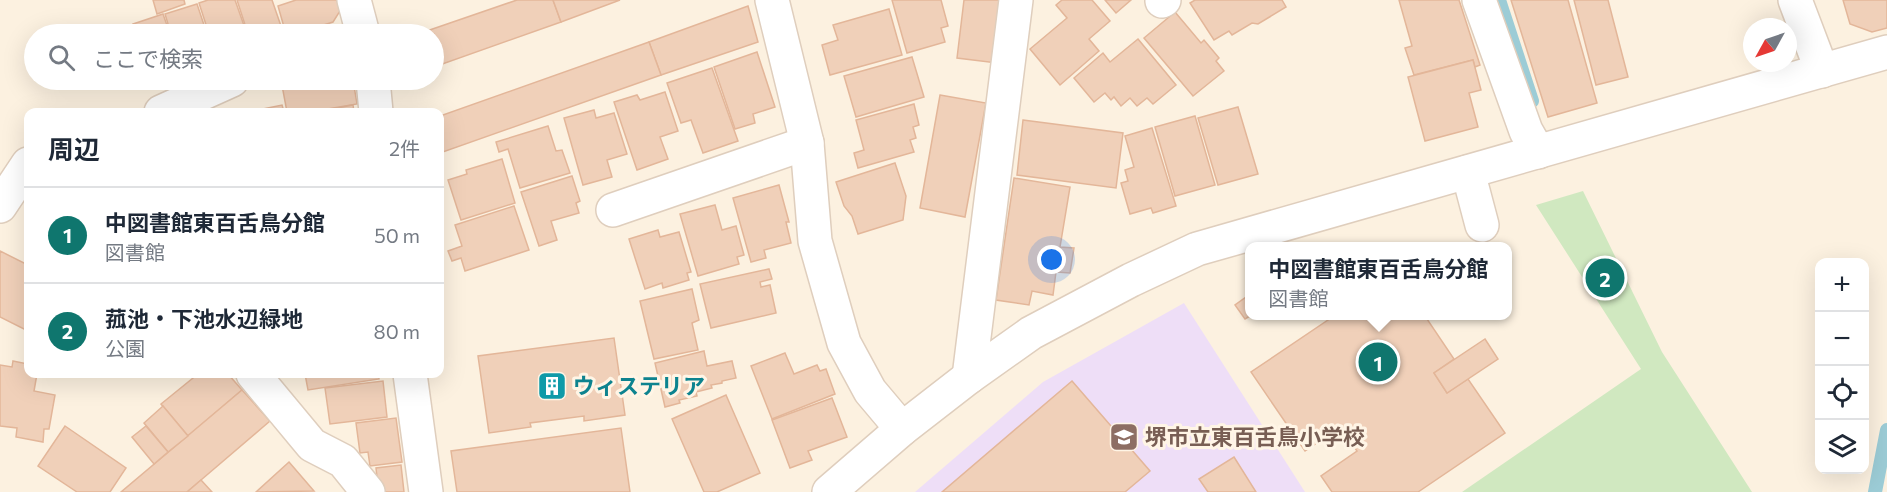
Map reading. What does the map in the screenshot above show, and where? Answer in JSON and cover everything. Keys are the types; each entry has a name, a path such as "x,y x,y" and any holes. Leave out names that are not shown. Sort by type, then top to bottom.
{"street":[{"path":"772,0 807,142 815,241 844,344 870,391 902,429"},
{"path":"969,377 1016,0"},
{"path":"1479,0 1526,131 1538,152"},
{"path":"1795,0 1822,71"},
{"path":"829,492 902,429 1031,333 1131,280 1197,249 1887,52"},
{"path":"170,108 210,90"},
{"path":"374,90 376,108"},
{"path":"613,210 807,142"},
{"path":"0,206 24,170"},
{"path":"1468,172 1482,225"},
{"path":"256,378 312,445 343,461 368,492"},
{"path":"411,378 426,492"}],"shaded area":[{"name":"堺市立東百舌鳥小学校","path":"1184,303 1305,492 915,492 1043,382"}],"green space":[{"path":"1583,191 1662,352 1752,492 1462,492 1641,369 1536,205"}],"building":[{"path":"153,0 184,0 185,4 157,14"},
{"path":"208,0 235,0 243,24 206,24 199,3"},
{"path":"237,0 272,0 280,24 245,24"},
{"path":"296,0 337,0 340,11 333,22 327,24 283,24 278,6"},
{"path":"517,0 553,0 561,22 444,63 444,25"},
{"path":"553,0 620,0 561,22"},
{"path":"892,0 941,0 948,26 941,28 945,42 907,53"},
{"path":"964,0 1005,0 997,63 957,58"},
{"path":"1062,0 1092,0 1110,21 1089,39 1099,51 1060,85 1030,49 1067,18 1056,5"},
{"path":"1105,0 1131,0 1116,13"},
{"path":"1195,0 1282,0 1286,7 1258,24 1252,23 1232,35 1229,31 1214,40 1190,3"},
{"path":"1399,0 1459,0 1480,65 1475,67 1473,60 1414,75 1405,48 1412,46"},
{"path":"1511,0 1568,0 1597,103 1548,117"},
{"path":"1574,0 1608,0 1628,77 1596,85"},
{"path":"1843,0 1887,0 1887,28 1872,32 1850,24"},
{"path":"197,4 204,24 168,24 165,14"},
{"path":"748,6 758,42 661,75 649,42"},
{"path":"889,9 902,55 830,75 822,45 838,40 833,25"},
{"path":"1175,12 1201,43 1204,40 1219,58 1216,61 1224,71 1193,96 1144,38"},
{"path":"163,14 166,24 133,24"},
{"path":"1138,39 1176,85 1153,104 1147,98 1137,106 1130,98 1121,106 1114,97 1111,100 1105,93 1094,102 1074,78 1103,53 1110,62"},
{"path":"649,42 661,75 444,152 444,115"},
{"path":"757,52 775,107 753,114 755,123 735,129 714,67"},
{"path":"912,57 924,97 856,117 844,76"},
{"path":"1473,60 1481,90 1469,93 1478,127 1425,141 1408,77"},
{"path":"712,68 738,141 703,153 691,120 681,123 667,83"},
{"path":"283,90 355,90 357,104 334,108 286,108"},
{"path":"665,92 678,131 660,137 668,159 637,170 614,102 637,95 640,100"},
{"path":"940,95 986,103 965,217 920,208"},
{"path":"914,104 919,125 913,127 916,138 910,140 914,152 858,168 854,153 864,150 856,120"},
{"path":"282,105 283,108 267,108"},
{"path":"353,105 353,108 338,108"},
{"path":"1238,107 1258,174 1218,185 1198,118"},
{"path":"594,110 596,118 614,113 627,154 607,160 612,177 583,185 564,118"},
{"path":"1195,116 1215,185 1175,196 1155,127"},
{"path":"1023,120 1123,133 1116,188 1017,175"},
{"path":"548,126 556,151 562,150 570,173 520,188 508,149 499,152 496,142"},
{"path":"1152,128 1176,206 1153,213 1151,208 1130,214 1121,183 1128,181 1125,170 1134,167 1125,136"},
{"path":"502,159 515,203 461,220 448,180 467,174 466,170"},
{"path":"895,163 906,196 903,220 858,234 852,216 844,206 836,182"},
{"path":"572,176 580,201 576,203 579,213 551,221 557,240 539,246 521,192"},
{"path":"1014,178 1070,187 1060,247 1074,248 1070,273 1056,272 1053,295 1032,291 1029,305 996,300"},
{"path":"779,185 789,222 786,222 791,243 764,250 766,258 751,262 733,198"},
{"path":"715,205 722,230 736,226 744,255 737,257 739,264 698,276 680,214"},
{"path":"514,206 529,250 465,271 461,258 452,261 448,251 462,246 455,225"},
{"path":"658,230 660,237 679,232 691,272 687,273 689,280 663,288 662,283 645,289 629,239"},
{"path":"0,251 24,263 24,329 0,317"},
{"path":"769,269 772,279 760,282 761,287 770,285 776,313 711,328 700,284"},
{"path":"692,289 699,320 692,323 698,350 654,359 640,301"},
{"path":"1245,298 1245,319 1235,305"},
{"path":"1328,320 1380,320 1381,322 1384,320 1428,320 1454,359 1434,373 1447,393 1468,379 1505,433 1418,492 1332,492 1321,476 1357,451 1341,427 1305,451 1251,372"},
{"name":"ウィステリア","path":"614,338 625,415 584,421 584,416 530,423 531,427 489,433 478,356"},
{"path":"1485,339 1498,359 1447,393 1434,373"},
{"path":"704,351 707,366 732,361 736,378 711,385 712,388 696,392 697,396 679,400 680,403 665,407 655,363"},
{"path":"785,353 794,374 817,365 820,371 826,369 835,394 772,419 751,366"},
{"path":"13,361 24,363 24,378 36,378 34,391 55,395 49,429 44,429 43,442 16,437 17,428 0,426 0,365 12,367"},
{"path":"193,378 232,378 242,390 188,436 161,404"},
{"path":"306,378 379,379 308,390"},
{"path":"383,381 387,417 330,424 325,388"},
{"path":"1072,381 1150,471 1125,492 942,492"},
{"path":"242,390 270,421 187,492 121,492"},
{"path":"726,395 760,473 717,492 704,492 672,419"},
{"path":"832,398 847,437 808,451 812,460 790,468 772,420"},
{"path":"163,406 188,436 168,452 144,423"},
{"path":"396,418 402,462 370,466 368,452 360,453 356,423"},
{"path":"65,426 126,468 110,492 77,492 38,466"},
{"path":"146,426 168,452 154,464 132,437"},
{"path":"621,428 630,492 457,492 451,451"},
{"path":"1234,457 1256,492 1208,492 1199,479"},
{"path":"289,462 314,491 256,492"},
{"path":"401,465 404,492 382,492 378,486 376,468"},
{"path":"201,480 212,492 187,492"}],"waterway":[{"path":"1499,0 1532,101"},
{"path":"1875,492 1887,430"}],"place":[{"name":"菰池・下池水辺緑地","path":"1605,278"},
{"name":"中図書館東百舌鳥分館","path":"1378,362"},
{"name":"ウィステリア","path":"552,386"},
{"name":"堺市立東百舌鳥小学校","path":"1124,437"}]}
